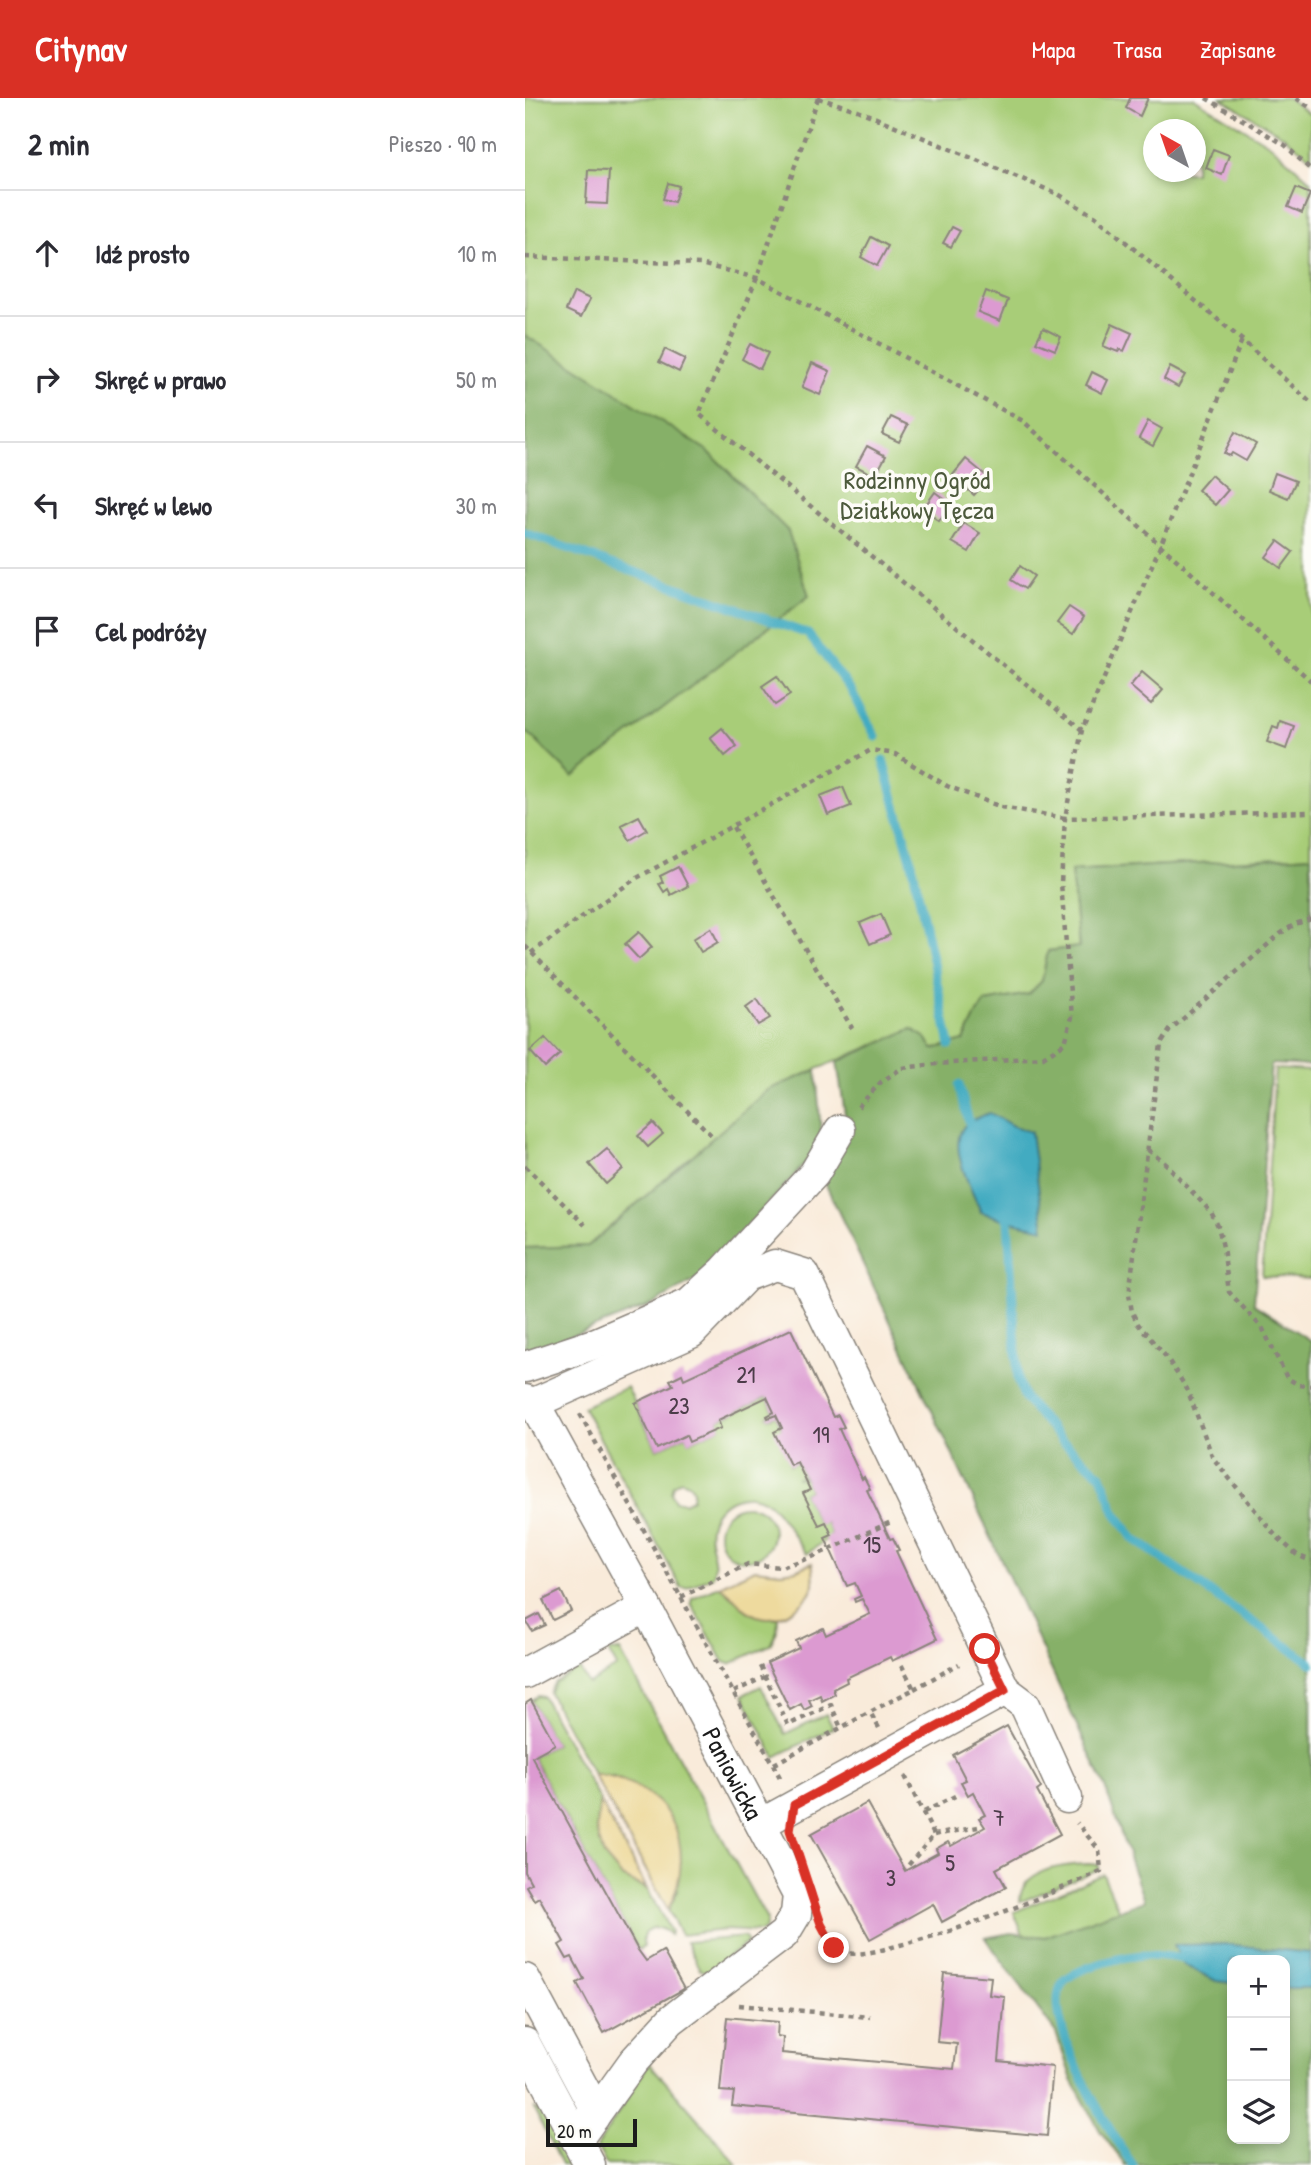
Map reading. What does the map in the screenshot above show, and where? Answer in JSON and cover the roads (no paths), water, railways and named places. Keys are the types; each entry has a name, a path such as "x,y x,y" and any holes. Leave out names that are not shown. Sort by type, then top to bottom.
{"street":[{"path":"525,1367 594,1343 689,1303 724,1271 814,1174 840,1130"},
{"path":"530,1401 691,1333 746,1276 775,1265 804,1275 1005,1690 1025,1705 1068,1806"},
{"name":"Paniowicka","path":"530,1401 646,1607 798,1895 796,1914 784,1934 671,2020 651,2040 587,2140"},
{"path":"525,1672 646,1607"},
{"path":"761,1824 1005,1690"},
{"path":"525,1979 591,2102 587,2140"},
{"path":"525,2043 587,2140"}],"water":[{"path":"990,1113 1013,1126 1031,1132 1044,1229 981,1212 962,1165 959,1140 962,1129 970,1121"},
{"path":"1224,1944 1311,1953 1311,1988 1290,1988 1290,1955 1227,1955 1227,1982 1216,1981 1184,1965 1174,1945"}],"waterway":[{"path":"525,533 808,634 851,690 876,737"},
{"path":"883,760 912,863 950,1045"},
{"path":"959,1085 972,1133"},
{"path":"1004,1211 1008,1221 1018,1380 1025,1399 1062,1441 1101,1475 1115,1512 1133,1538 1311,1663"},
{"path":"1133,2165 1095,2104 1069,2049 1058,2001 1062,1984 1067,1978 1088,1968 1127,1957 1152,1955 1189,1959"}],"park label":[{"name":"Rodzinny Ogród Działkowy Tęcza","path":"917,494"}]}
